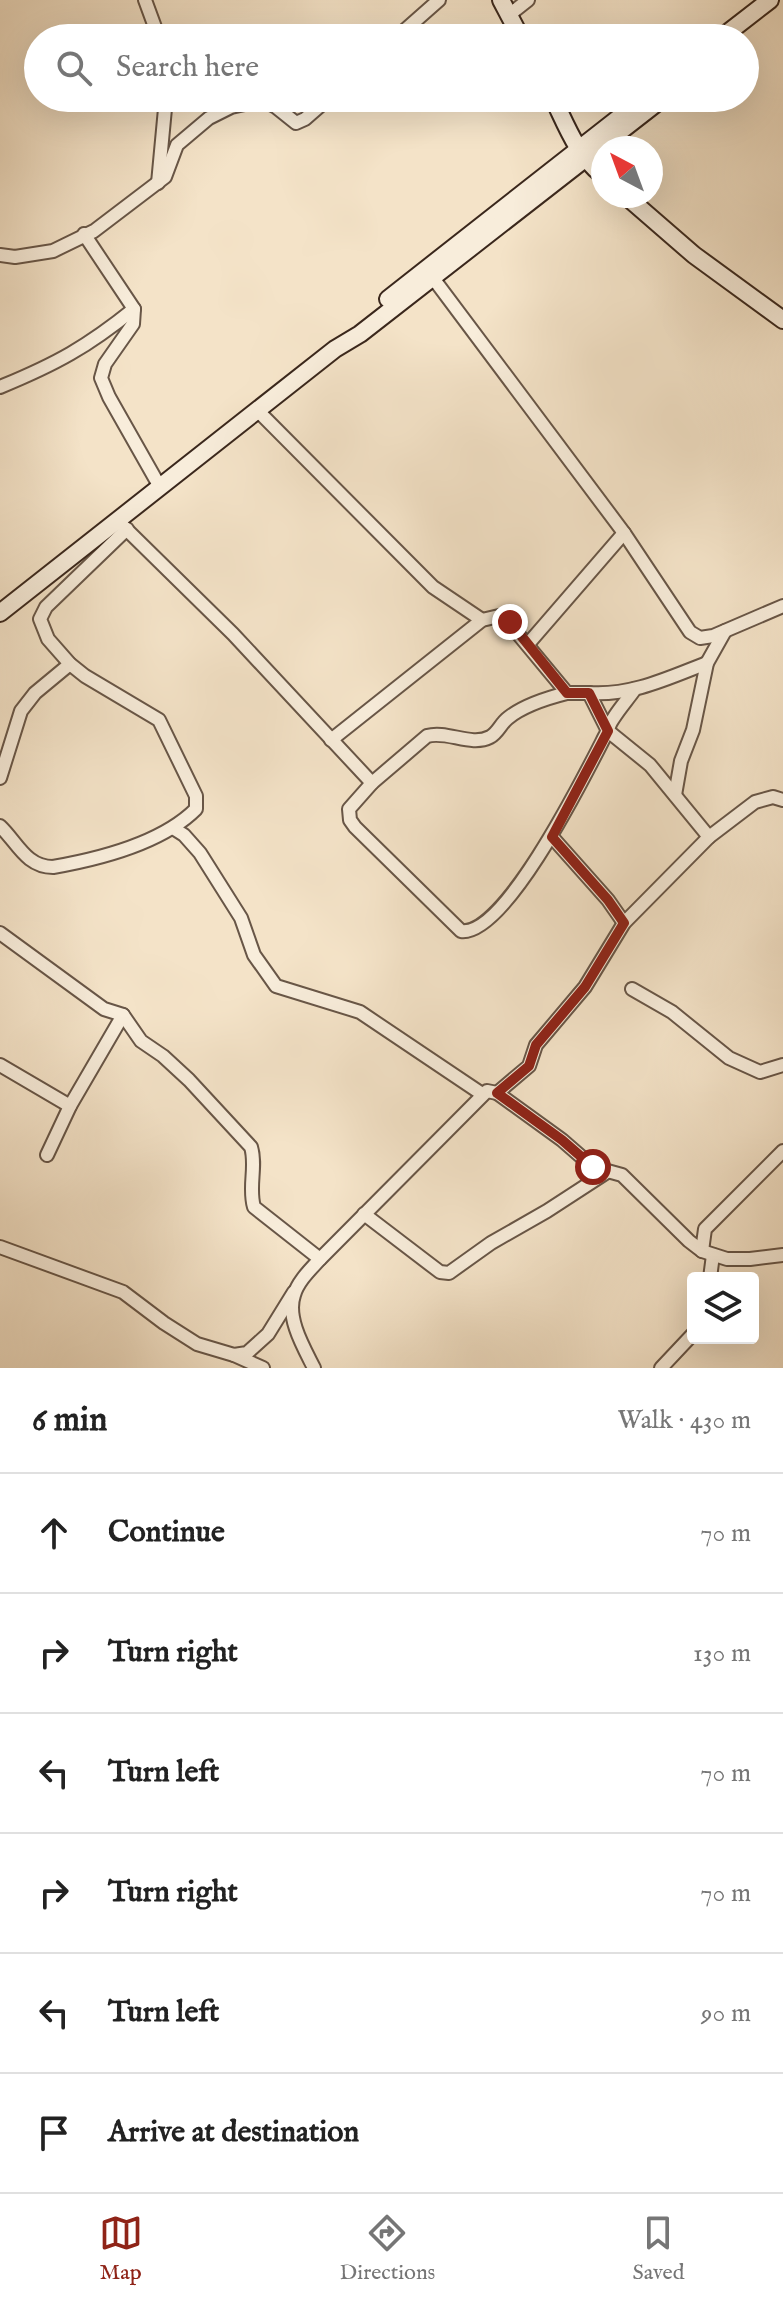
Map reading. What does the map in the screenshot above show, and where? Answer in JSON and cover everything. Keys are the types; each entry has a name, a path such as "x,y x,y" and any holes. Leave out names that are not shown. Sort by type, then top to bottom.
{"street":[{"path":"145,0 154,24"},
{"path":"412,24 439,0"},
{"path":"505,8 528,0"},
{"path":"739,24 770,0"},
{"path":"754,24 782,0"},
{"path":"158,183 165,112"},
{"path":"0,255 15,257 53,251 94,231 158,183 168,173 177,145 219,112"},
{"path":"280,112 296,123 313,112"},
{"path":"560,112 581,156 591,165"},
{"path":"0,826 29,860 43,867 73,864 115,853 173,828 192,814 198,805 162,723 151,713 85,676 70,664 44,630 40,619 42,612 160,487 335,349 360,334 428,274 581,156 629,112"},
{"path":"621,136 647,112"},
{"path":"428,274 559,181 581,156 591,152"},
{"path":"559,181 582,178 591,181"},
{"path":"640,208 694,255 783,320"},
{"path":"84,234 134,309 133,324 105,364 101,378 160,487"},
{"path":"428,274 624,533 690,632 705,638 783,606"},
{"path":"0,387 75,353 97,340 134,309"},
{"path":"257,410 433,587 482,620"},
{"path":"0,613 122,525"},
{"path":"122,525 233,634 372,783"},
{"path":"528,644 624,533"},
{"path":"331,740 482,620 504,617 567,693"},
{"path":"675,795 707,663 725,631"},
{"path":"635,689 611,721 552,837 490,920 474,930 461,931 350,820 348,814 352,804 427,736 487,738 515,714 543,700 567,693 613,695 707,663"},
{"path":"0,778 21,711 35,693 70,664"},
{"path":"589,693 608,731 650,765 709,837"},
{"path":"497,1093 529,1066 536,1045 585,987 624,923 709,837 755,802 773,797 783,800"},
{"path":"173,828 200,853 241,918 254,955 276,986 360,1012 482,1094"},
{"path":"552,837 608,900 624,923"},
{"path":"0,933 104,1009 123,1015 141,1041 189,1080 251,1147 254,1155 251,1188 254,1207 320,1259"},
{"path":"632,989 672,1012 729,1058 760,1072 783,1065"},
{"path":"47,1155 70,1106 123,1015"},
{"path":"0,1065 70,1106"},
{"path":"234,1355 254,1349 268,1334 294,1292 320,1259 487,1091 497,1093 562,1140 593,1167 622,1175 689,1241 708,1253 727,1259 783,1255"},
{"path":"710,1272 705,1229 783,1151"},
{"path":"364,1214 440,1272 449,1273 491,1243 607,1172"},
{"path":"0,1247 123,1292 197,1344 263,1368"},
{"path":"294,1292 296,1326 314,1368"},
{"path":"661,1368 687,1340"}],"route":[{"path":"510,622 567,693 589,693 608,731 552,837 608,900 624,923 585,987 536,1045 529,1066 497,1093 562,1140 593,1167"}]}
